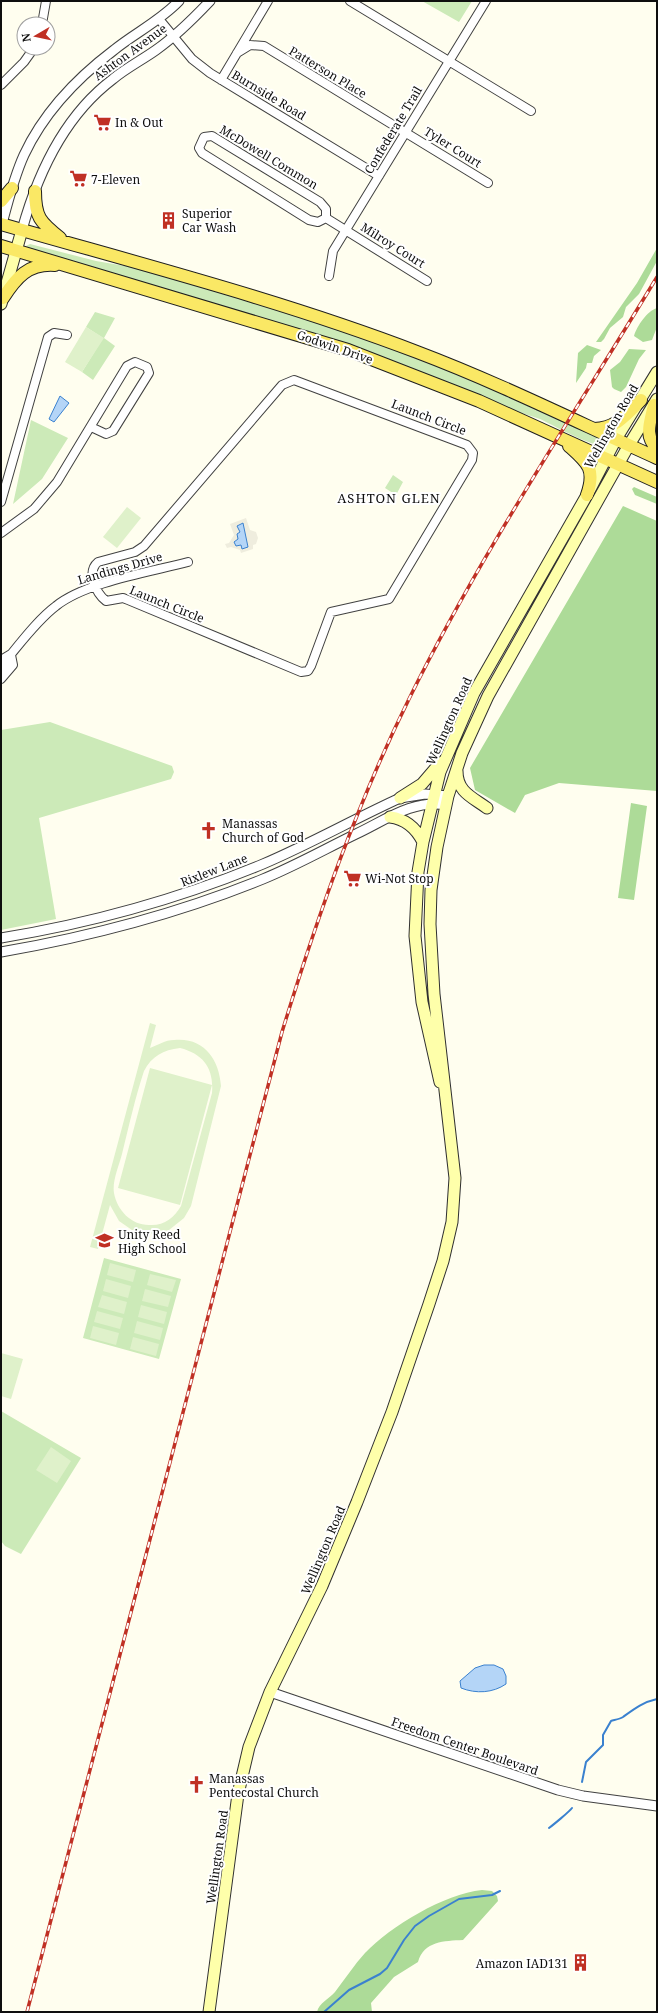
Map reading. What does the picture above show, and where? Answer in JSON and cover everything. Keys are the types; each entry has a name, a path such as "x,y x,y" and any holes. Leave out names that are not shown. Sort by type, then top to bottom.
{"main road":[{"path":"1,201 12,188"},
{"path":"35,191 35,208 40,220 66,242"},
{"name":"Godwin Drive","path":"1,225 66,242 347,327 417,352 482,378 657,458"},
{"name":"Ashton Avenue","path":"2,301 22,230"},
{"name":"Godwin Drive","path":"1,246 260,322 348,350 433,382 657,482"},
{"path":"2,301 17,277 27,271 45,265 64,265"},
{"name":"Wellington Road","path":"445,1098 431,1051 418,976 415,936 416,904 423,842 433,798 449,747 474,693 587,495 616,439 642,400 657,372"},
{"path":"594,429 610,427 618,422 642,400"},
{"path":"655,402 648,434 650,440 657,449"},
{"name":"Wellington Road","path":"209,2012 238,1794 249,1747 270,1692 298,1636 347,1528 392,1412 443,1261 452,1222 455,1193 454,1156 445,1098 443,1064 431,959 430,924 431,890 437,847 447,800 457,768 474,724 488,696 629,445 655,402"},
{"path":"559,437 584,459 589,466 592,479 587,495"},
{"path":"400,798 413,790 431,774 449,747"},
{"path":"457,768 457,778 463,790 487,808"},
{"path":"390,817 403,821 411,826 423,842"}],"street":[{"path":"43,16 46,1"},
{"name":"Ashton Avenue","path":"1,225 12,188 31,142 43,121 65,93 96,63 159,19 179,1"},
{"name":"Ashton Avenue","path":"22,230 43,169 55,145 74,117 90,99 126,68 173,37 210,1"},
{"path":"221,80 268,1"},
{"path":"350,1 531,111"},
{"name":"Confederate Trail","path":"329,276 333,251 486,1"},
{"name":"Burnside Road","path":"159,19 173,37 200,66 379,176"},
{"name":"Patterson Place","path":"237,52 250,45 264,46 406,132"},
{"path":"1,85 27,56"},
{"path":"1,72 8,79"},
{"name":"Tyler Court","path":"406,132 488,183"},
{"name":"McDowell Common","path":"212,136 320,202 326,209 326,218 318,222 309,220 202,153 199,148 204,137 212,136"},
{"path":"326,218 346,230"},
{"name":"Milroy Court","path":"346,230 427,281"},
{"path":"1,502 48,337 54,333 68,336"},
{"path":"2,531 20,520 46,496 57,482 127,366 135,362 147,367 149,373 113,431 106,434 91,427"},
{"name":"Launch Circle","path":"294,380 300,382 468,445 473,453 472,460 389,599 331,612 308,671 301,672 128,600 122,598 106,601 100,596 95,586 93,575 95,565 98,562 135,552 144,546 282,385 288,382 294,380"},
{"name":"Landings Drive","path":"1,660 11,654 55,606 76,593 95,586 188,562"},
{"path":"1,679 13,665 11,654"},
{"name":"Landings Drive","path":"1,671 8,662 11,654"},
{"name":"Rixlew Lane","path":"1,938 68,926 157,903 264,864 400,798 433,798 447,800"},
{"name":"Rixlew Lane","path":"1,952 54,943 122,927 200,904 291,866 390,817 433,798"},
{"name":"Freedom Center Boulevard","path":"270,1692 558,1790 583,1796 657,1806"}],"green space":[{"path":"422,1 472,1 459,22"},
{"path":"30,244 96,261 137,268 340,329 444,367 600,437 605,445 600,446 593,444 540,419 29,250 26,246"},
{"path":"657,248 657,261 639,294 626,307 623,317 610,328 604,339 601,342 596,342 637,283"},
{"path":"657,308 657,327 652,340 643,342 634,336 635,332 646,316"},
{"path":"95,312 115,318 104,338 115,346 93,380 82,372 103,338 86,327"},
{"path":"86,327 104,338 82,372 65,362"},
{"path":"587,345 601,350 594,356 592,363 587,363 586,368 576,383 578,353"},
{"path":"629,349 646,350 639,359 626,387 621,392 612,387 610,370 620,362"},
{"path":"31,420 68,438 42,479 13,504"},
{"path":"393,475 403,482 396,495 385,488"},
{"path":"634,487 657,497 657,504 635,495 632,489"},
{"path":"623,506 657,521 657,791 559,783 525,795 515,813 475,790 470,768"},
{"path":"127,507 141,518 117,548 103,537"},
{"path":"50,722 172,766 174,772 171,779 39,818 56,919 1,930 1,730"},
{"path":"631,803 647,806 634,900 618,898"},
{"path":"150,1023 156,1025 150,1048 171,1040 185,1040 194,1042 202,1046 208,1052 217,1067 220,1076 221,1086 191,1206 184,1218 169,1230 145,1234 132,1230 119,1221 110,1205 98,1249 90,1247","holes":["180,1048 195,1054 206,1064 211,1077 212,1093 181,1206 172,1218 164,1223 154,1225 142,1224 131,1219 122,1211 118,1205 114,1193 115,1179 135,1102 144,1071 154,1058 168,1050"]},
{"path":"150,1068 212,1085 180,1205 118,1188"},
{"path":"104,1258 181,1279 159,1359 83,1338"},
{"path":"110,1263 136,1270 133,1282 107,1275"},
{"path":"150,1274 176,1280 172,1292 147,1285"},
{"path":"106,1279 131,1286 128,1298 103,1291"},
{"path":"145,1289 171,1296 168,1307 142,1301"},
{"path":"102,1295 127,1302 124,1314 98,1307"},
{"path":"141,1305 167,1312 164,1324 138,1317"},
{"path":"97,1311 123,1318 120,1329 94,1322"},
{"path":"137,1321 163,1328 160,1340 134,1333"},
{"path":"93,1326 119,1333 116,1345 90,1338"},
{"path":"133,1337 159,1344 156,1356 130,1349"},
{"path":"1,1353 23,1359 11,1399 1,1396"},
{"path":"1,1411 81,1458 21,1554 5,1546 1,1541"},
{"path":"51,1447 71,1461 57,1483 36,1470"},
{"path":"482,1890 492,1891 497,1896 498,1901 463,1940 442,1942 430,1946 421,1955 418,1962 394,1977 371,2003 372,2012 317,2012 320,2006 335,1992 365,1953 389,1932 403,1922 435,1905 451,1898"}],"shaded area":[{"path":"246,518 250,530 256,532 258,538 256,544 253,545 253,549 241,553 240,550 231,547 227,548 225,544 229,543 234,535 230,524"}],"water":[{"path":"60,396 69,403 54,422 49,419"},
{"path":"243,523 248,547 242,549 241,545 236,546 234,542 238,539 237,534 240,532 237,526"},
{"path":"484,1665 494,1665 503,1669 506,1676 506,1684 496,1689 484,1692 461,1688 460,1681 475,1668"}],"waterway":[{"path":"582,1782 586,1762 603,1745 603,1735 611,1721 622,1718 643,1704 657,1699"},
{"path":"549,1828 572,1808"},
{"path":"324,2012 349,1990 380,1974 387,1968 404,1940 415,1926 429,1916 459,1899 492,1895 500,1891"}],"railway":[{"path":"27,2012 282,1032 309,947 339,863 390,739 409,699 466,591 528,485 657,277"}],"place":[{"name":"In & Out","path":"102,122"},
{"name":"7-Eleven","path":"78,179"},
{"name":"Superior Car Wash","path":"169,220"},
{"name":"Manassas Church of God","path":"209,830"},
{"name":"Wi-Not Stop","path":"352,878"},
{"name":"Unity Reed High School","path":"105,1241"},
{"name":"Manassas Pentecostal Church","path":"196,1785"},
{"name":"Amazon IAD131","path":"581,1963"}],"district":[{"name":"ASHTON GLEN","path":"389,498"}]}
